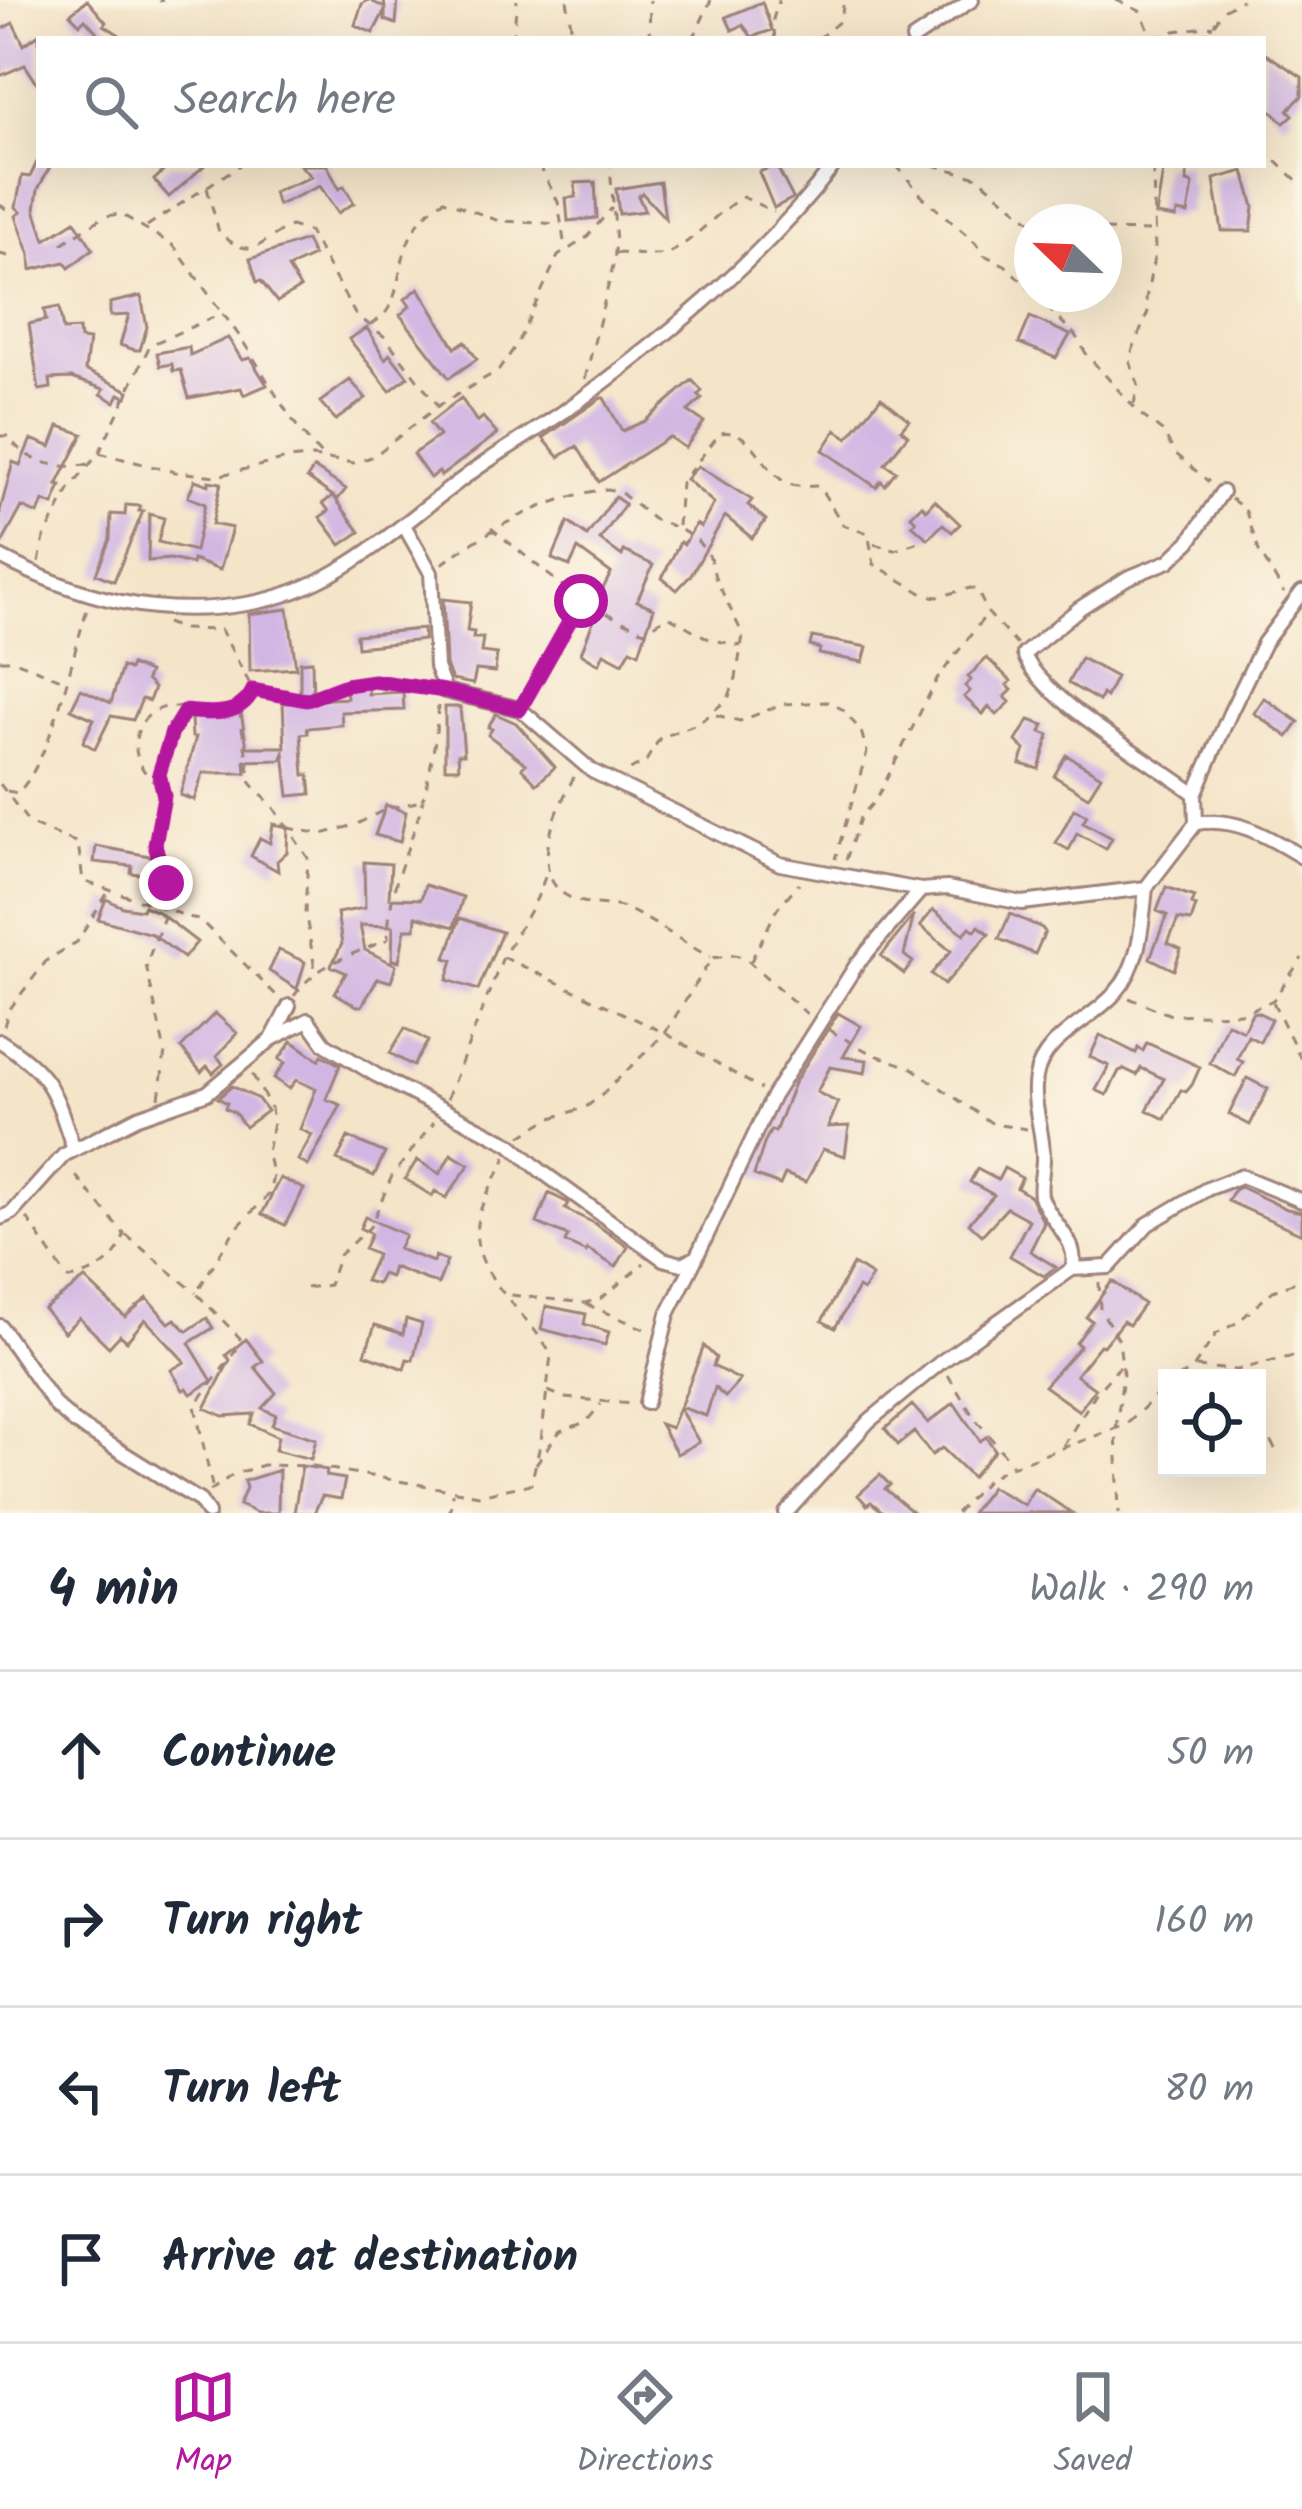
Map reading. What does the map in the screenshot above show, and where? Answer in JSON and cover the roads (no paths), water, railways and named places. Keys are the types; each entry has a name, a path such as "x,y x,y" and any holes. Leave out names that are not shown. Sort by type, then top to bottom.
{"street":[{"path":"918,36 972,0"},
{"path":"0,556 36,575 135,608 248,604 300,590 354,562 405,527 464,477 582,399 669,331 731,274 831,168"},
{"path":"1195,794 1054,696 1024,654 1080,608 1127,578 1169,561 1189,542 1222,492"},
{"path":"405,527 431,573 436,667 445,691 520,709 582,764 727,841 780,864 1022,903 1146,888"},
{"path":"1072,1269 1071,1246 1041,1196 1034,1082 1039,1065 1050,1049 1116,993 1139,943 1146,888 1196,823 1195,794 1264,643 1302,592"},
{"path":"1196,823 1219,819 1241,825 1302,857"},
{"path":"646,1402 662,1336 773,1096 857,964 921,890"},
{"path":"272,1039 289,1006"},
{"path":"0,1218 19,1207 69,1153 157,1111 208,1093 272,1039 308,1020 325,1044 511,1144 541,1172 663,1259 682,1264 696,1258"},
{"path":"0,1039 34,1063 50,1084 69,1153"},
{"path":"786,1513 869,1421 941,1362 1072,1269 1116,1263 1148,1224 1240,1176 1302,1201"},
{"path":"0,1326 55,1406 204,1507"}]}
